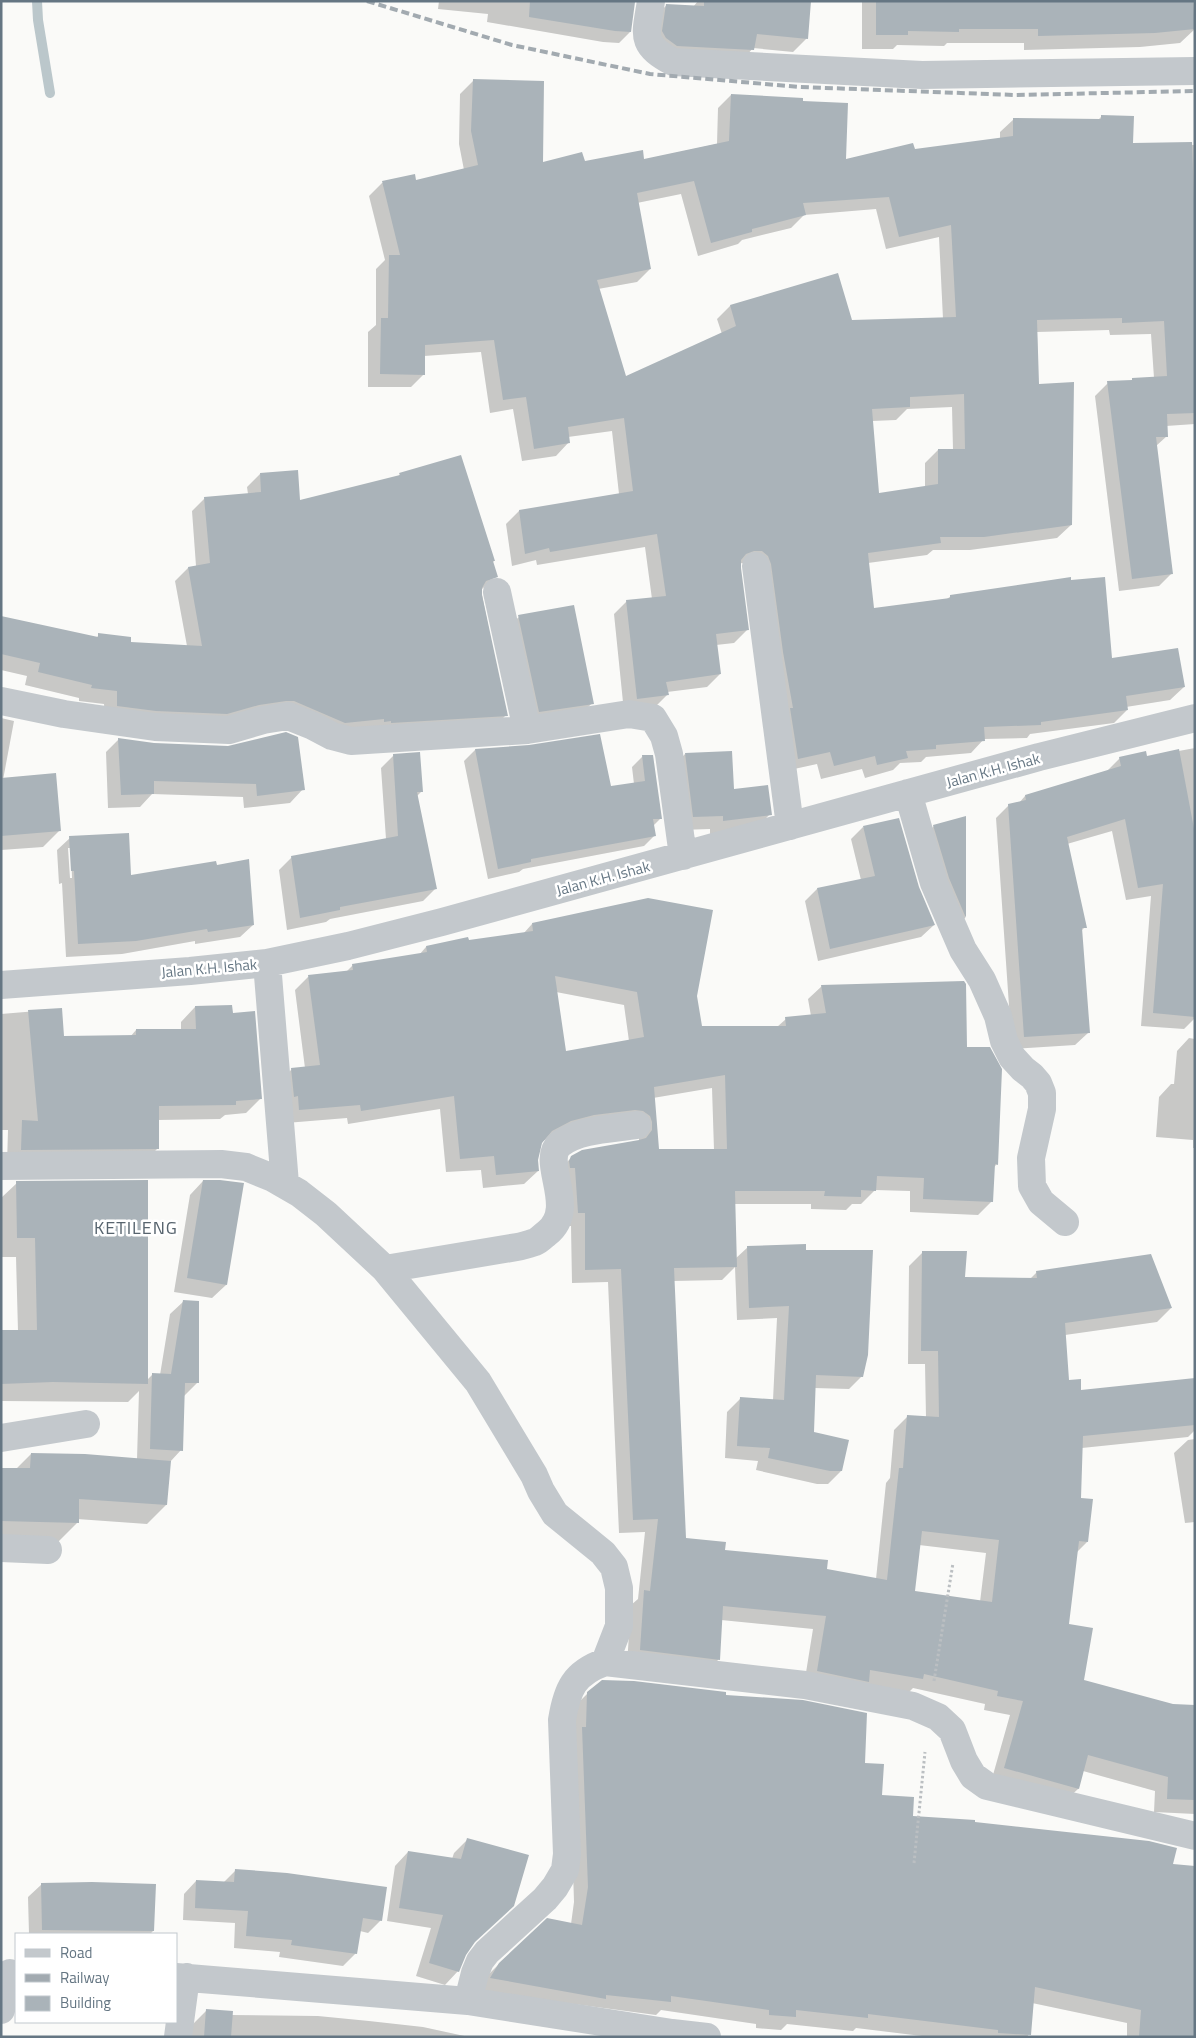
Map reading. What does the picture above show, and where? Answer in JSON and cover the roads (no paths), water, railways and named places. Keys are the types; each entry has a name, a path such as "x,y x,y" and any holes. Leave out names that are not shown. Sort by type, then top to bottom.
{"street":[{"path":"651,1 646,32 647,42 657,54 673,62 922,75 1195,71"},
{"path":"756,566 790,826"},
{"path":"497,592 527,730"},
{"path":"1,701 64,714 164,727 229,730 263,720 288,716 314,726 332,736 351,741 527,730 629,714 653,718 664,736 669,754 683,856"},
{"name":"Jalan K.H. Ishak","path":"1,985 190,971 267,962 348,946 683,856 1039,757 1195,718"},
{"path":"908,793 934,882 963,950 982,980 998,1016 1004,1041 1012,1056 1038,1083 1042,1093 1042,1109 1032,1144 1032,1186 1040,1202 1065,1222"},
{"path":"267,962 285,1184"},
{"path":"385,1269 517,1248 537,1242 555,1228 560,1218 560,1201 554,1156 558,1146 574,1135 637,1125"},
{"path":"1,1166 220,1164 246,1167 285,1184 326,1214 385,1269 478,1382 534,1474 541,1492 555,1514 603,1553 614,1567 618,1588 618,1626 605,1662"},
{"path":"1,1438 86,1424"},
{"path":"1,1548 48,1550"},
{"path":"468,2001 475,1973 487,1952 546,1899 565,1870 562,1720 570,1688 576,1678 590,1667 605,1662 805,1685 913,1706 938,1717 952,1730 964,1761 973,1776 987,1786 1195,1836"},
{"path":"1,2010 9,1972"},
{"path":"178,2037 181,1977 468,2001 671,2035 707,2037"}],"waterway":[{"path":"37,1 38,20 50,93"}],"railway":[{"path":"367,1 512,45 650,74 800,87 1015,95 1195,91"}],"district":[{"name":"KETILENG","path":"136,1227"}]}
